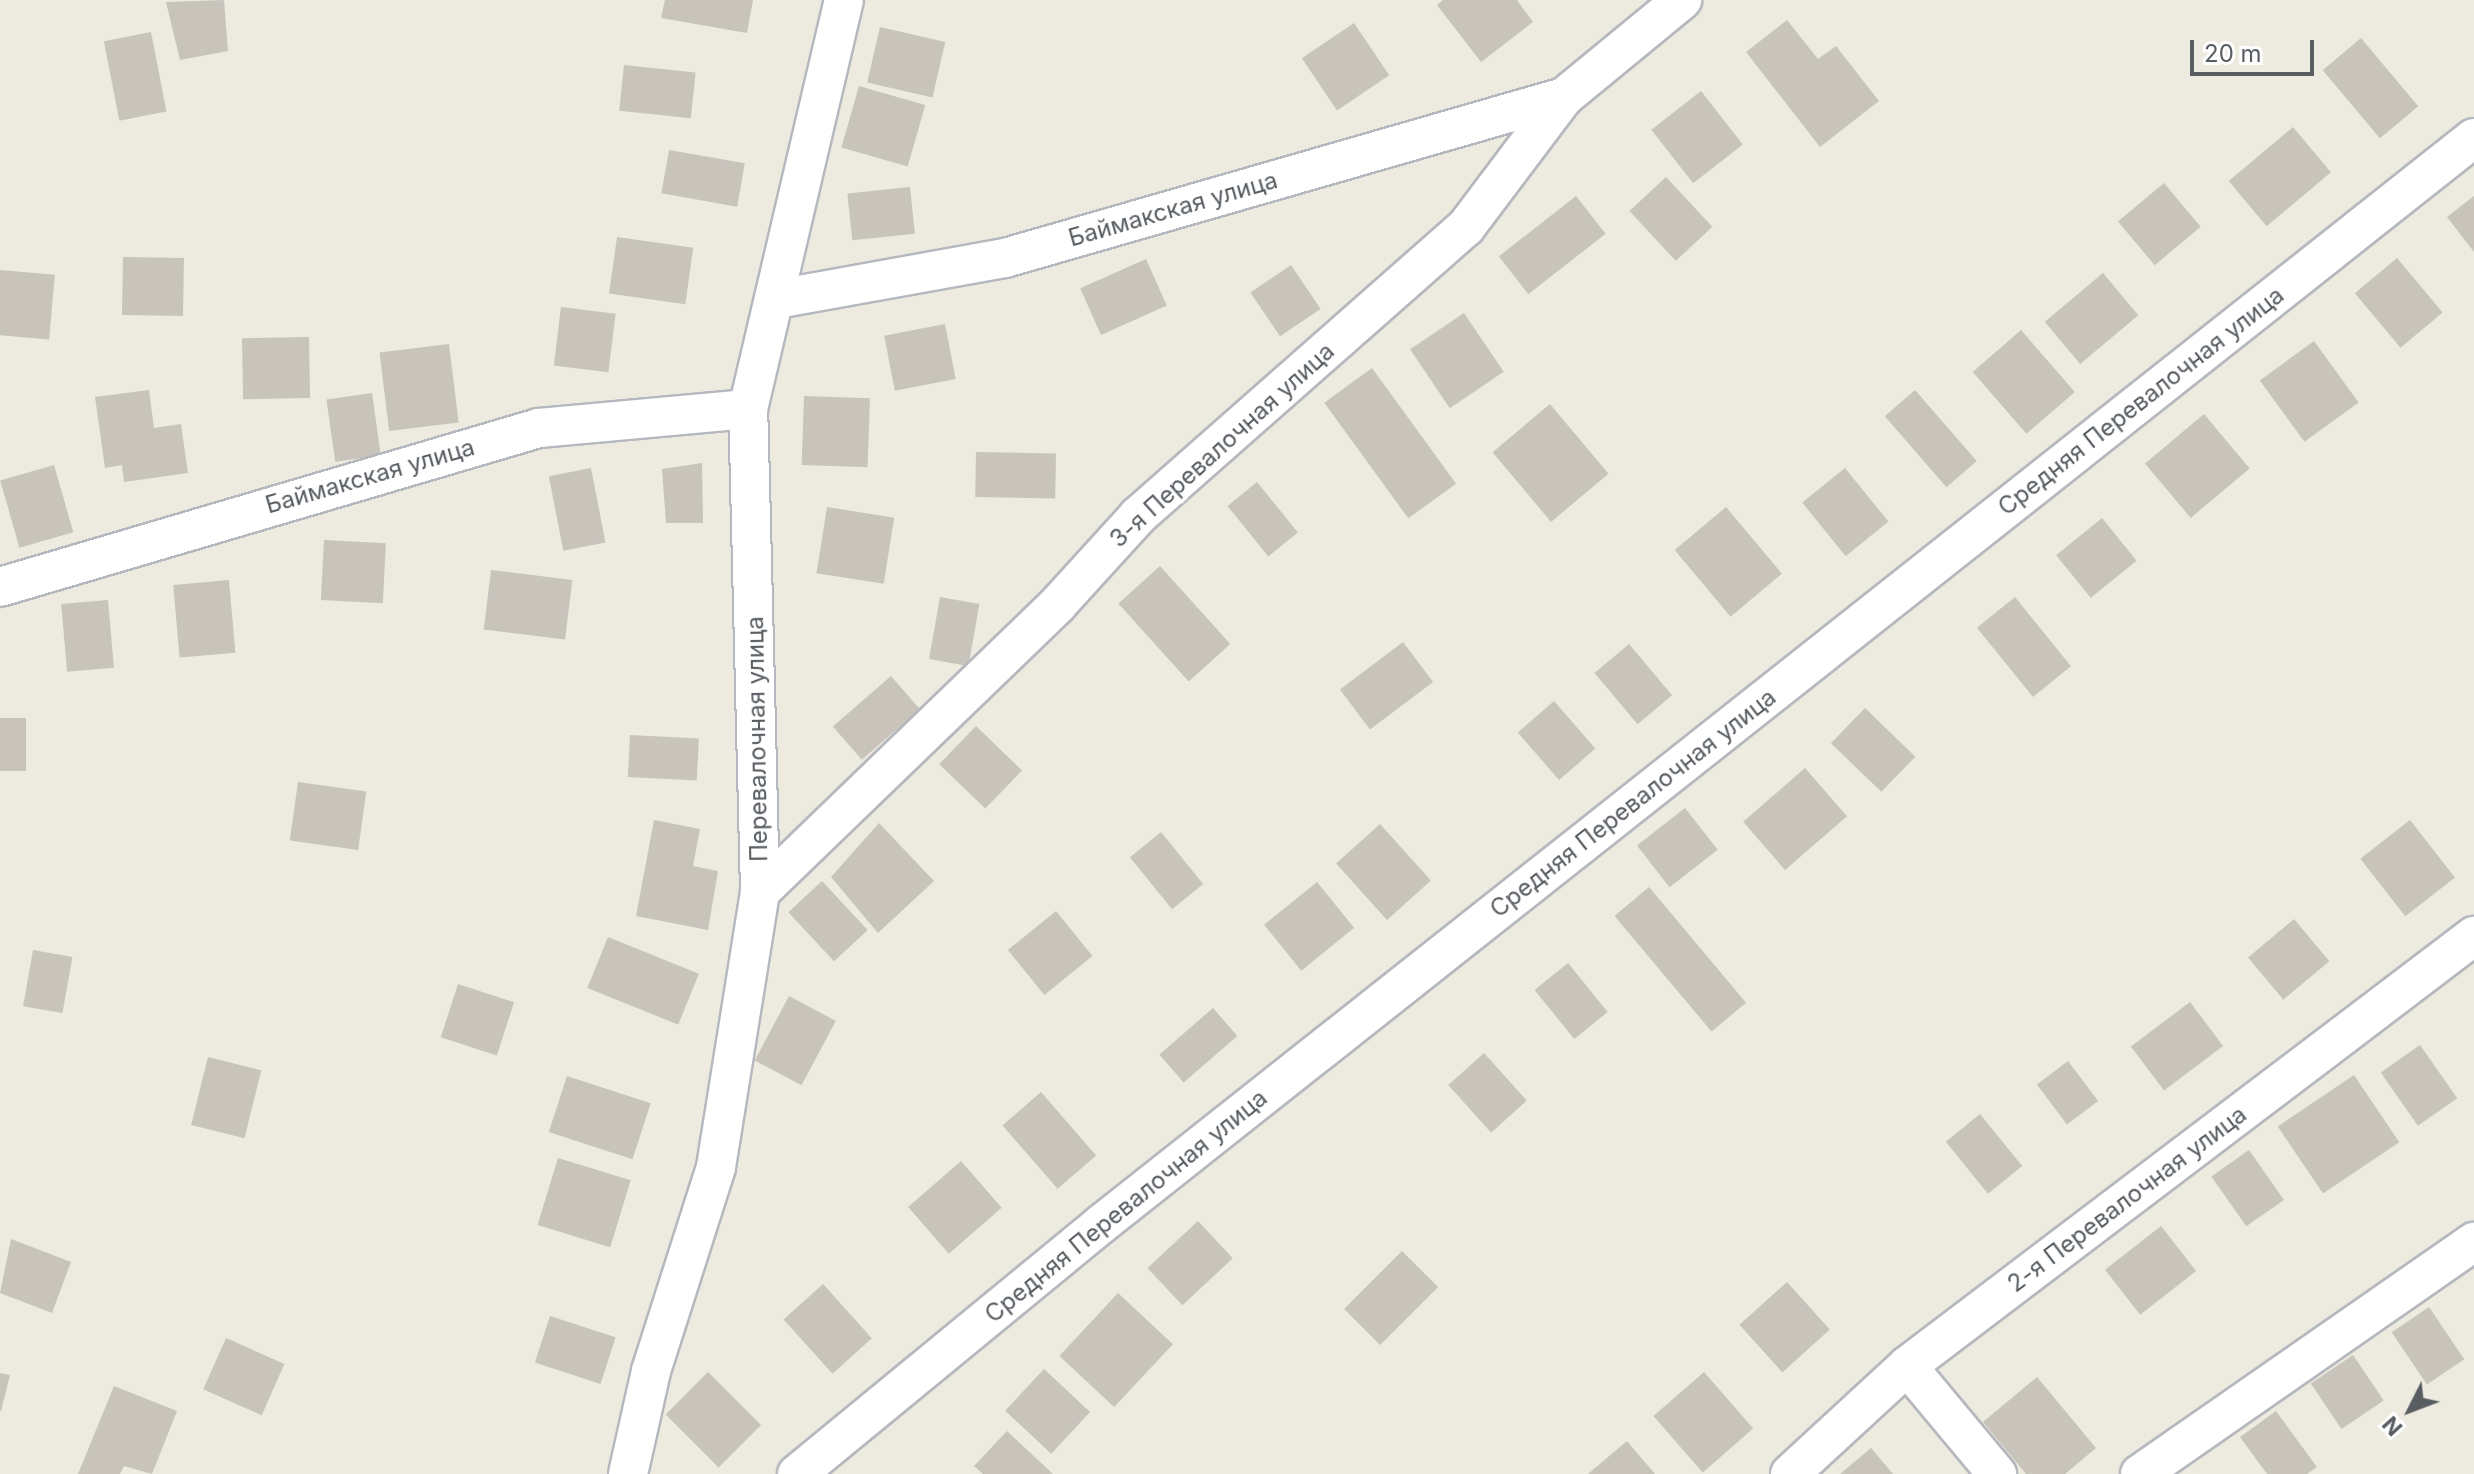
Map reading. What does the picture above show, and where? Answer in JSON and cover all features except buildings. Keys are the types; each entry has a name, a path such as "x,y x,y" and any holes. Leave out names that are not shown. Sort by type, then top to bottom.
{"street":[{"name":"Перевалочная улица","path":"628,1474 651,1371 716,1167 760,892 748,409 777,299 844,0"},
{"name":"3-я Перевалочная улица","path":"760,892 1058,604 1138,516 1466,227 1564,97 1682,0"},
{"name":"Баймакская улица","path":"777,299 1005,258 1564,97"},
{"name":"Средняя Перевалочная улица","path":"797,1474 1112,1215 2474,138"},
{"name":"Баймакская улица","path":"0,587 539,428 748,409"},
{"name":"2-я Перевалочная улица","path":"1790,1474 1907,1366 2474,936"},
{"path":"2140,1474 2474,1242"},
{"path":"1907,1366 1997,1474"}]}
